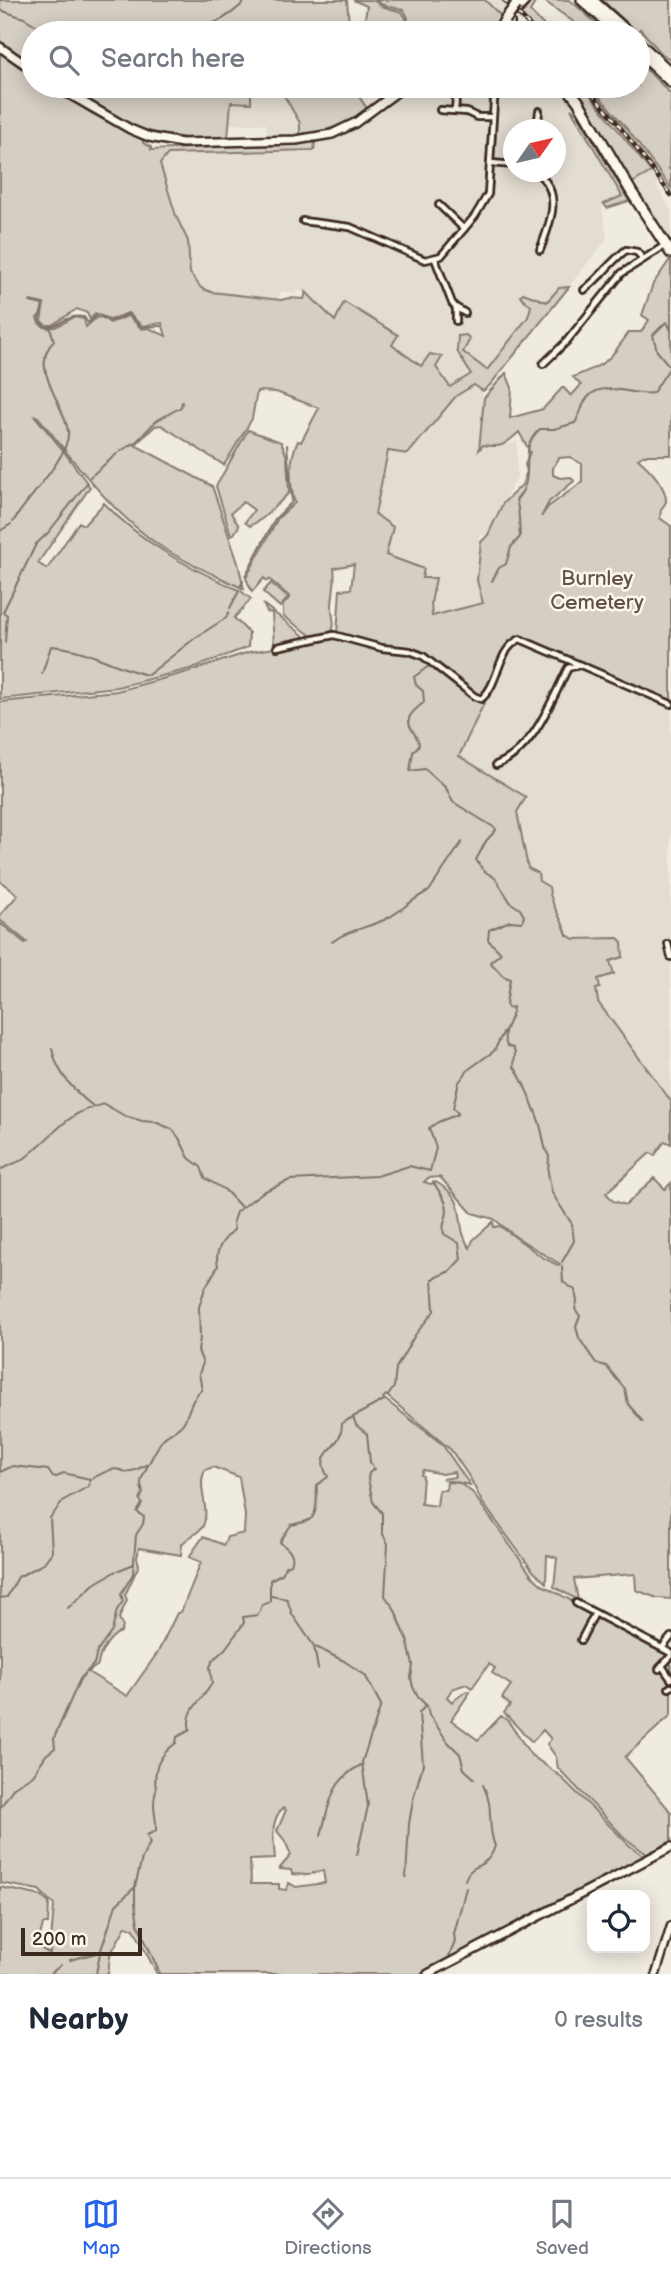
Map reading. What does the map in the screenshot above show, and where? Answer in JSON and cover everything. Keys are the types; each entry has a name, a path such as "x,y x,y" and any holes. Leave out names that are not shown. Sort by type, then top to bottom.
{"highway":[{"path":"582,0 606,21"},
{"path":"592,0 616,21"},
{"path":"507,21 520,3"},
{"path":"650,53 671,73"},
{"path":"650,62 671,82"},
{"path":"576,98 668,249"}],"main road":[{"path":"0,47 21,62"},
{"path":"75,98 130,130 149,137 182,143 296,140 327,136 355,123 389,98"},
{"path":"428,1974 671,1847"}],"street":[{"path":"455,111 456,98"},
{"path":"303,221 350,228 425,260 441,256 475,216 488,194 494,98"},
{"path":"440,110 492,117"},
{"path":"538,119 539,111"},
{"path":"491,163 503,164"},
{"path":"540,250 552,220 551,188 545,182"},
{"path":"439,205 464,229"},
{"path":"544,364 566,342 622,273 643,258 668,249"},
{"path":"584,290 596,282 600,273 626,250 637,252 643,258"},
{"path":"435,259 452,303 465,313"},
{"path":"456,308 456,321"},
{"path":"277,648 334,635 383,648 410,651 423,656 481,699 488,691 507,650 520,639 671,704"},
{"path":"496,765 511,759 520,750 533,734 568,668 581,665"},
{"path":"668,944 671,957"},
{"path":"576,1603 671,1654 660,1668 671,1679"},
{"path":"581,1640 595,1613"},
{"path":"662,1648 671,1636"},
{"path":"656,1974 671,1926"}],"shaded area":[{"path":"485,0 515,0 504,19"},
{"path":"251,98 285,98 300,123 300,134 267,136 266,124 230,124 231,102 251,103"},
{"path":"395,98 567,98 633,200 602,206 607,239 490,385 481,392 484,398 482,444 496,447 517,442 517,477 488,535 480,537 477,580 483,603 431,616 436,585 422,578 424,569 386,555 375,514 389,451 408,454 451,401 422,367 392,345 397,336 339,309 335,321 310,299 308,293 297,290 297,294 282,291 277,299 188,287 188,241 176,216 159,165 168,154 314,150 315,142 341,137"},
{"path":"651,172 671,210 671,244 634,181"},
{"path":"526,640 671,704 671,1101 584,983 583,939 574,939 567,934 537,873 529,869 517,812 459,756 507,654 518,642"}],"green space":[{"path":"0,0 347,0 349,21 21,21 21,58 0,43"},
{"path":"353,0 374,0 381,6 402,12 406,21 369,21 365,18 367,6"},
{"path":"375,0 485,0 504,19 408,21 404,10 383,5"},
{"path":"532,0 535,3 530,11 540,21 527,21 521,15"},
{"path":"543,0 570,0 594,21 572,21"},
{"path":"602,0 671,0 671,60 650,40 650,21 625,21"},
{"name":"Burnley Cemetery","path":"0,52 21,67 21,98 68,98 143,140 151,150 315,142 314,150 168,154 160,164 176,216 188,241 190,273 201,288 211,292 281,300 304,299 306,292 335,321 344,302 398,335 392,345 421,366 430,354 442,357 436,367 450,387 471,374 457,351 458,336 466,335 470,339 463,352 487,370 528,317 531,306 520,296 523,293 547,302 559,288 569,287 490,385 483,391 474,385 456,396 408,454 388,451 375,514 393,527 386,555 424,569 422,578 436,578 431,603 432,616 483,603 477,580 481,542 488,535 503,503 522,485 527,471 525,465 530,452 519,432 503,444 483,445 479,450 484,398 506,373 512,388 510,418 543,409 563,387 571,396 581,385 573,377 606,360 629,332 641,332 649,320 642,315 653,284 671,261 671,455 644,455 638,459 664,490 666,502 660,518 671,526 671,704 519,637 502,654 485,693 478,696 426,654 415,649 385,646 337,634 340,590 351,589 354,564 334,568 334,626 331,633 312,636 283,616 283,605 290,597 269,579 267,581 264,578 252,592 246,578 278,518 295,503 291,480 293,455 298,441 301,442 319,408 276,392 257,391 252,419 224,465 161,425 155,426 135,445 212,486 244,589 163,548 127,520 34,415 90,487 38,563 47,569 79,522 84,525 104,503 151,543 251,599 234,618 249,633 248,647 190,669 117,687 0,699","holes":["30,301 44,304 41,321 46,325 52,325 77,309 87,313 90,320 95,313 110,320 128,313 142,326 162,323 166,336 149,328 142,329 128,316 110,323 101,317 96,318 86,327 84,319 74,317 47,328 39,323 37,318 42,313 43,305","570,457 582,464 582,482 548,507 541,517 549,502 574,481 571,477 560,478 553,475 553,468 559,458"]},
{"path":"650,73 671,94 671,188 600,98 650,98"},
{"path":"82,98 251,98 251,103 231,102 228,138 162,135 103,111"},
{"path":"285,98 360,98 368,110 352,120 319,132 300,134 300,123"},
{"path":"579,98 592,98 651,172 632,183"},
{"path":"571,109 577,113 629,201 607,208 604,204 622,196"},
{"path":"248,430 281,442 287,457 289,493 263,518 250,526 245,522 254,510 243,502 231,513 239,526 231,535 216,486"},
{"path":"271,583 288,598 280,607 263,592"},
{"path":"263,604 304,638 274,646 272,613 267,612"},
{"path":"338,638 393,647 423,658 468,695 485,701 459,756 526,797 517,812 528,868 538,873 539,881 549,887 567,935 574,939 618,938 622,942 623,957 610,961 614,974 598,979 598,1002 671,1101 671,1144 665,1141 655,1155 650,1153 606,1193 613,1201 626,1205 654,1178 665,1189 671,1183 671,1599 657,1598 636,1590 635,1574 574,1579 578,1600 554,1587 557,1558 547,1555 546,1583 533,1571 482,1502 451,1450 386,1395 383,1398 442,1444 470,1485 442,1479 455,1477 454,1472 442,1474 423,1470 421,1504 437,1506 439,1490 446,1490 447,1482 459,1483 472,1492 532,1576 542,1585 671,1654 671,1715 625,1757 671,1812 671,1844 648,1855 625,1838 558,1768 556,1757 547,1744 551,1739 543,1730 532,1742 504,1713 510,1705 502,1698 511,1685 492,1673 495,1668 489,1664 472,1688 466,1684 452,1689 447,1697 452,1702 466,1691 470,1692 451,1720 478,1740 501,1716 508,1721 531,1755 559,1775 629,1845 645,1857 421,1974 157,1974 134,1929 126,1926 110,1955 108,1974 0,1974 0,1887 41,1896 49,1903 48,1924 43,1924 39,1940 40,1948 50,1954 54,1905 39,1890 0,1883 0,923 27,942 0,920 0,915 18,895 0,881 0,702 117,691 249,652","holes":["440,1177 472,1213 494,1219 516,1237 560,1264 559,1266 542,1257 500,1226 494,1227 493,1222 473,1240 470,1248 462,1230 454,1197 436,1182 424,1182 428,1178","213,1467 239,1477 245,1515 244,1533 227,1537 224,1545 203,1537 189,1557 201,1562 181,1612 177,1613 158,1652 127,1696 88,1672 98,1665 109,1641 121,1632 123,1627 119,1618 127,1600 125,1595 139,1565 139,1548 181,1555 182,1544 203,1526 205,1512 202,1484 205,1470","283,1808 286,1810 277,1831 291,1855 279,1869 291,1870 292,1874 308,1875 323,1870 325,1883 296,1887 289,1883 286,1890 279,1889 279,1884 251,1884 250,1860 275,1859 273,1832"]}],"waterway":[{"path":"217,21 246,0"},
{"path":"0,10 29,21"},
{"path":"30,302 43,305 39,320 45,327 72,317 84,317 88,323 97,315 109,322 128,314 141,327 161,326"},
{"path":"492,581 499,568 506,564 511,547 520,537 516,500 526,482 527,455 533,437 540,429 554,429 575,423 584,403 590,395 598,391 616,389 653,393 670,367 657,351 653,335 667,322 671,330"},
{"path":"13,522 55,465 67,441 65,420 46,373 47,351 54,341 50,327"},
{"path":"90,477 119,452 137,441 156,421 181,407 182,402"},
{"path":"245,576 275,519 292,502 287,445"},
{"path":"5,642 7,615 3,612 36,544 48,533 87,483"},
{"path":"0,531 11,524"},
{"path":"240,587 243,581"},
{"path":"230,608 239,591"},
{"path":"42,674 51,646 76,650 148,675 195,638 226,618 229,612"},
{"path":"430,665 414,677 416,685 423,691 424,702 411,714 409,720 419,745 413,752 410,771 425,769 446,788 453,802 495,828 476,860 484,871 495,878 511,903 520,909 524,916 522,922 510,921 489,930 488,940 501,953 490,962 503,976 510,979 506,1004 508,1008 513,1007 505,1031 505,1040 507,1046 513,1048 514,1067 540,1123 549,1156 548,1173 552,1193 572,1224 574,1241 562,1262"},
{"path":"332,942 345,934 388,918 429,891 462,842"},
{"path":"0,1808 14,1787 33,1775 46,1755 55,1748 54,1738 80,1679 94,1664 97,1652 112,1631 117,1610 123,1601 121,1594 133,1574 136,1535 143,1524 144,1517 137,1512 142,1504 141,1480 161,1442 182,1425 202,1389 199,1374 203,1363 198,1351 199,1307 205,1288 218,1266 220,1246 234,1230 236,1212 263,1192 290,1180 377,1176 409,1166 430,1171 436,1148 429,1128 458,1113 453,1108 459,1082 469,1069 494,1051 504,1031"},
{"path":"52,1048 62,1074 94,1107 104,1104 125,1116 155,1122 172,1129 189,1158 201,1167 205,1178 225,1190 241,1207"},
{"path":"0,1170 25,1158 75,1115 92,1108"},
{"path":"388,1396 394,1387 396,1368 415,1335 434,1311 432,1279 450,1271 461,1259 459,1243 444,1234 447,1206 433,1182"},
{"path":"562,1267 563,1282 575,1290 575,1309 580,1316 576,1326 579,1338 596,1363 606,1366 625,1389 628,1404 643,1422"},
{"path":"156,1788 158,1763 165,1752 176,1743 177,1737 190,1730 192,1711 212,1683 210,1667 213,1660 225,1649 244,1623 243,1617 258,1615 262,1605 270,1602 270,1580 283,1573 285,1566 291,1564 292,1554 280,1542 291,1525 309,1520 314,1514 317,1485 328,1477 323,1461 338,1440 342,1423 384,1400"},
{"path":"353,1417 356,1425 367,1434 370,1462 374,1469 369,1473 368,1479 373,1502 382,1513 382,1532 388,1544 385,1596 394,1608 407,1639 413,1665 413,1687 427,1706 429,1715 460,1754 464,1769 474,1778"},
{"path":"0,1598 7,1597 18,1577 43,1564 52,1552 50,1518 64,1500 89,1486 90,1479 108,1471 116,1469 125,1472 148,1464"},
{"path":"0,1472 13,1466 48,1470 52,1476 57,1477 63,1473 90,1479"},
{"path":"119,1570 134,1564"},
{"path":"68,1608 94,1584 116,1571"},
{"path":"271,1596 287,1599 292,1614 314,1646 365,1675 381,1705 362,1762 368,1806 357,1855"},
{"path":"314,1646 318,1669"},
{"path":"406,1877 409,1824 423,1764 419,1713 426,1705"},
{"path":"321,1836 329,1804 337,1786 361,1765"},
{"path":"465,1880 471,1870 488,1859 495,1846 489,1801 483,1785"},
{"path":"156,1791 156,1831 147,1835 150,1843 142,1858 135,1887 135,1903 138,1924 160,1974"},
{"path":"96,1974 116,1905 134,1888"},
{"path":"449,1956 455,1942 454,1934 466,1888"},
{"path":"70,1960 100,1952"},
{"path":"50,1974 61,1965"}],"railway":[{"path":"504,0 525,21"},
{"path":"596,98 671,195"}]}
